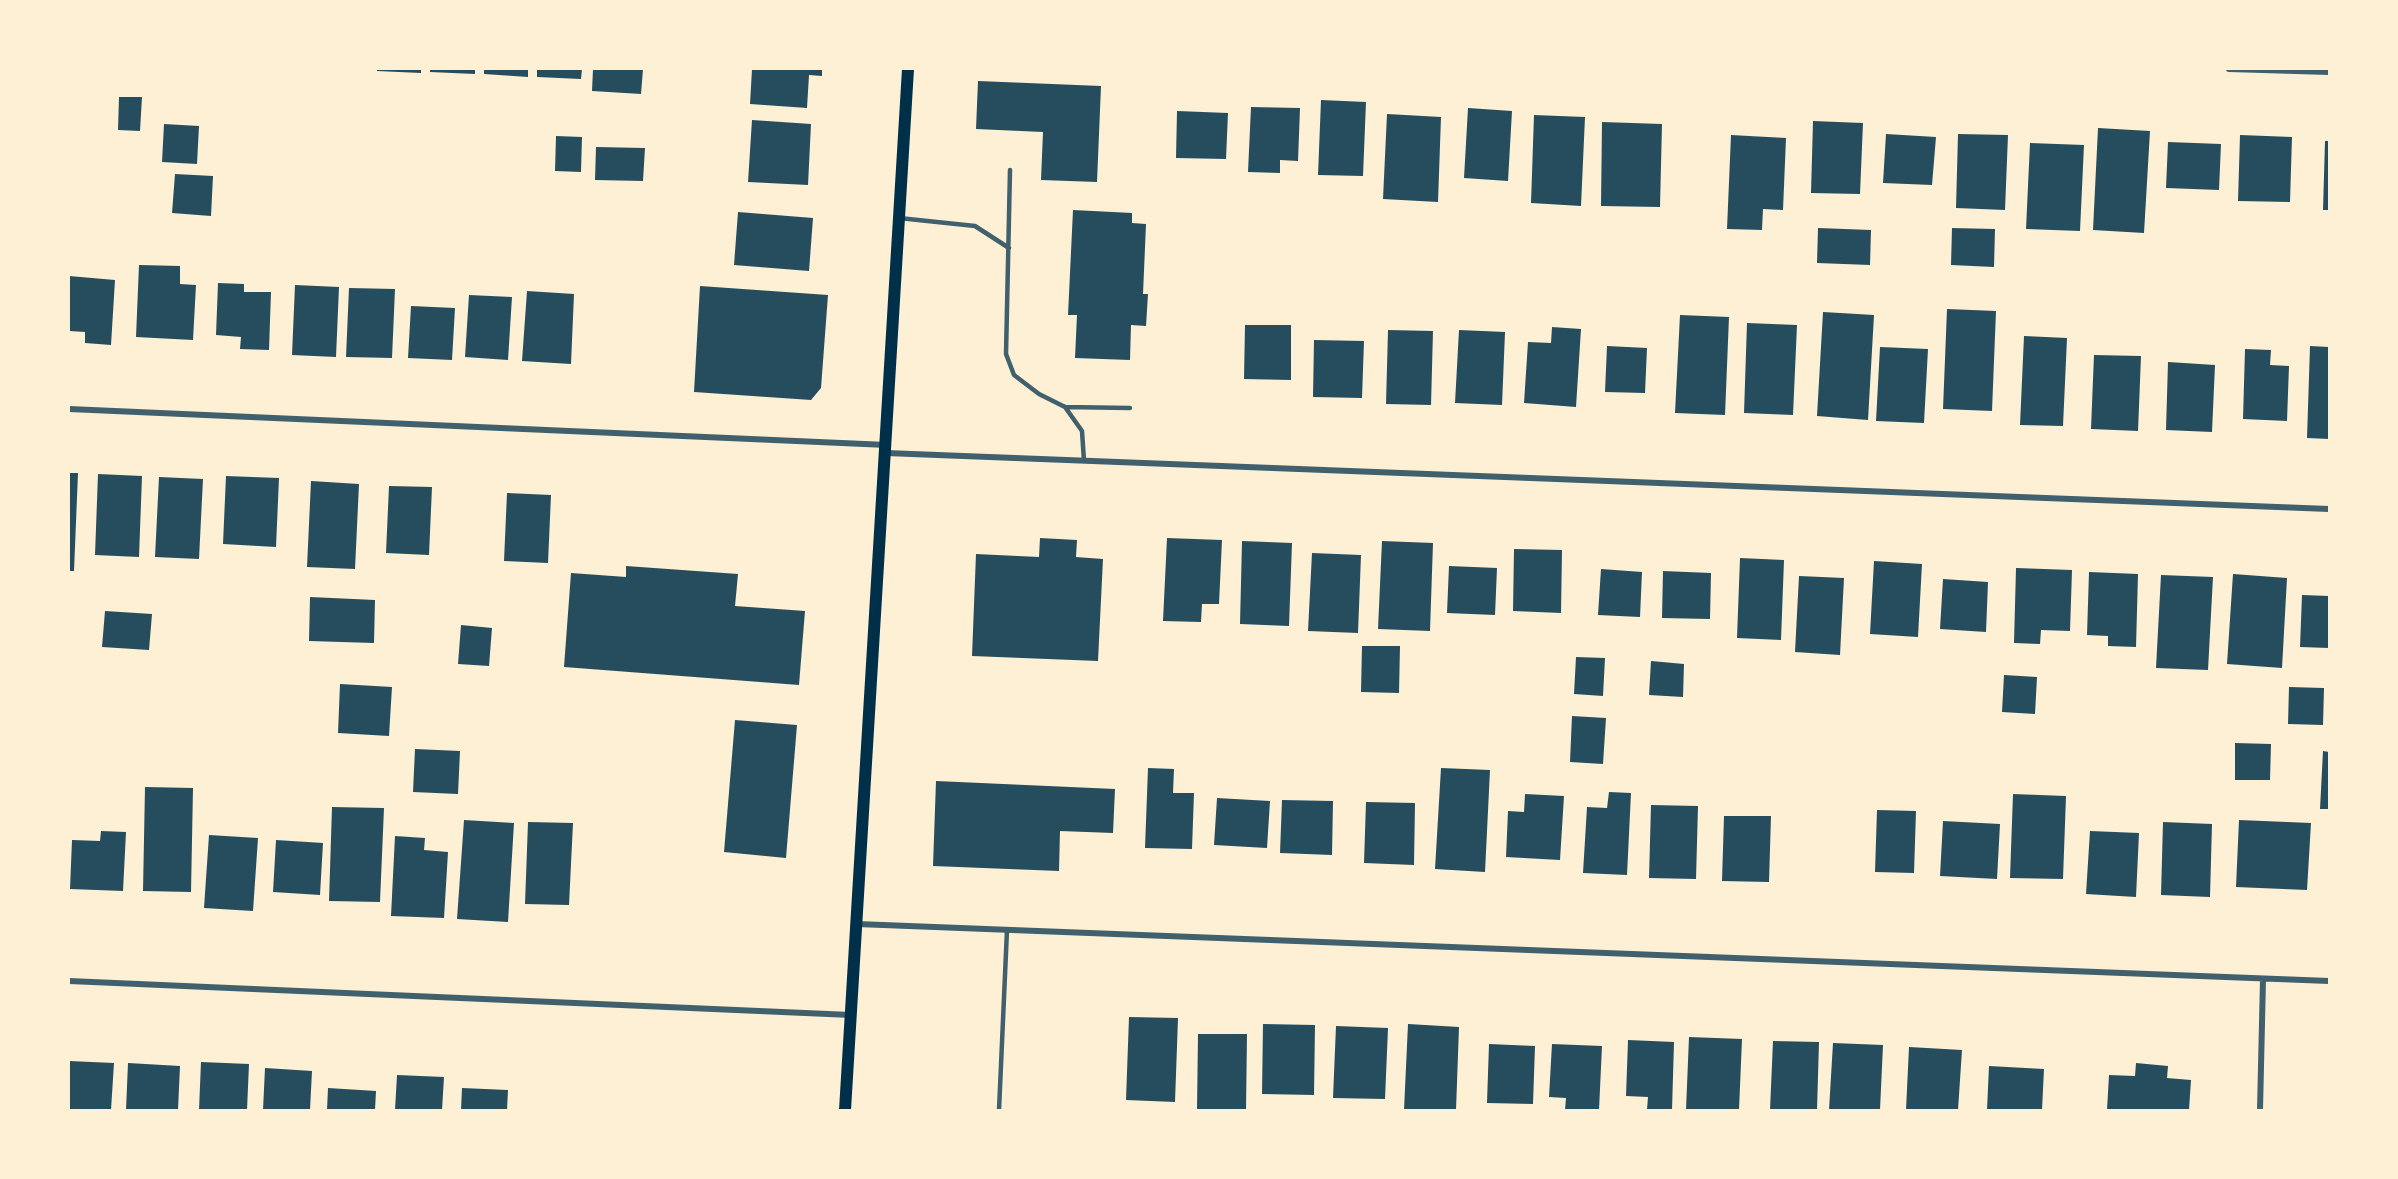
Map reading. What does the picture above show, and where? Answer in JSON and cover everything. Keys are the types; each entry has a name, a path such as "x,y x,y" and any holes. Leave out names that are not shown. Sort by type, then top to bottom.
{"main road":[{"path":"845,1110 887,449 908,69"}],"street":[{"path":"2229,69 2329,72"},
{"path":"69,409 887,449 1084,461 2329,509"},
{"path":"857,924 2329,981"},
{"path":"2260,1110 2263,979"},
{"path":"69,981 851,1015"}],"lane":[{"path":"1010,170 1006,354 1014,375 1040,394 1065,406 1130,408"},
{"path":"899,218 975,226 1009,248"},
{"path":"1065,406 1082,431 1084,461"},
{"path":"999,1110 1007,930"}],"building":[{"path":"377,69 421,69 421,73 377,71"},
{"path":"430,69 475,69 475,74 430,72"},
{"path":"484,69 528,69 528,77 484,74"},
{"path":"537,69 582,69 581,79 537,77"},
{"path":"593,69 643,69 641,94 592,91"},
{"path":"752,69 822,69 822,76 809,75 807,108 750,104"},
{"path":"978,81 1101,86 1097,182 1041,180 1043,132 976,129"},
{"path":"119,97 142,97 140,131 118,130"},
{"path":"1321,100 1366,102 1363,176 1318,175"},
{"path":"1251,107 1300,108 1298,161 1280,160 1280,173 1248,172"},
{"path":"1468,108 1512,111 1508,181 1464,178"},
{"path":"1177,111 1228,113 1226,159 1176,158"},
{"path":"1387,114 1441,117 1438,202 1383,199"},
{"path":"1534,115 1585,117 1581,206 1531,203"},
{"path":"752,120 811,124 808,185 748,182"},
{"path":"1813,121 1863,123 1860,194 1811,193"},
{"path":"1602,122 1662,124 1660,207 1601,206"},
{"path":"164,124 199,126 197,164 162,162"},
{"path":"2098,128 2150,131 2144,233 2093,230"},
{"path":"1886,134 1936,137 1932,185 1883,183"},
{"path":"1958,134 2008,135 2005,210 1956,208"},
{"path":"1731,135 1786,138 1783,210 1763,209 1762,230 1727,229"},
{"path":"2240,135 2292,137 2290,202 2238,201"},
{"path":"556,136 582,137 581,172 555,171"},
{"path":"2325,141 2329,141 2329,210 2323,210"},
{"path":"2168,142 2221,144 2219,190 2166,188"},
{"path":"2030,143 2084,145 2080,231 2026,229"},
{"path":"596,147 645,148 643,181 595,180"},
{"path":"175,174 213,176 211,216 172,213"},
{"path":"1073,210 1132,213 1132,223 1146,224 1143,294 1148,294 1146,326 1131,325 1130,360 1075,358 1077,315 1068,315"},
{"path":"738,212 813,218 809,271 734,265"},
{"path":"1818,228 1871,230 1870,265 1817,263"},
{"path":"1952,228 1995,229 1994,267 1951,265"},
{"path":"139,265 180,266 180,284 196,285 193,340 136,337"},
{"path":"69,276 115,280 111,345 85,343 85,332 69,331"},
{"path":"218,283 244,284 244,292 271,292 269,350 240,349 241,337 216,335"},
{"path":"295,285 339,287 336,357 292,355"},
{"path":"700,286 828,295 821,388 811,400 694,392"},
{"path":"349,288 395,289 392,358 346,357"},
{"path":"527,291 574,294 571,364 522,361"},
{"path":"469,295 512,297 508,360 465,357"},
{"path":"411,306 455,308 452,360 408,358"},
{"path":"1947,309 1996,311 1992,411 1943,409"},
{"path":"1823,312 1874,315 1868,420 1817,416"},
{"path":"1680,315 1729,317 1725,415 1675,413"},
{"path":"1747,323 1797,325 1793,415 1744,413"},
{"path":"1245,325 1291,325 1291,380 1244,379"},
{"path":"1552,327 1581,329 1576,407 1524,403 1528,342 1551,343"},
{"path":"1388,330 1433,331 1431,405 1386,404"},
{"path":"1459,330 1505,332 1502,405 1455,403"},
{"path":"2024,336 2067,338 2063,426 2020,425"},
{"path":"1314,340 1364,341 1362,398 1313,397"},
{"path":"1607,346 1647,348 1645,393 1605,392"},
{"path":"2310,346 2329,347 2329,439 2307,438"},
{"path":"1880,347 1928,349 1924,423 1876,421"},
{"path":"2245,349 2271,350 2270,365 2289,366 2287,421 2243,419"},
{"path":"2094,355 2141,356 2138,431 2091,429"},
{"path":"2168,362 2215,365 2212,432 2166,430"},
{"path":"69,473 78,473 74,571 69,571"},
{"path":"98,474 142,476 139,557 95,555"},
{"path":"226,476 279,478 276,547 223,544"},
{"path":"159,477 203,479 199,559 155,557"},
{"path":"311,481 359,484 355,569 307,567"},
{"path":"389,486 432,487 429,555 386,553"},
{"path":"507,493 551,495 548,563 504,561"},
{"path":"1040,538 1077,540 1076,557 1103,559 1098,661 972,656 976,554 1039,557"},
{"path":"1167,538 1222,540 1219,604 1202,604 1201,622 1163,621"},
{"path":"1242,541 1292,543 1289,626 1240,624"},
{"path":"1382,541 1433,543 1430,631 1378,629"},
{"path":"1514,549 1562,550 1561,613 1513,611"},
{"path":"1312,553 1361,555 1358,633 1308,631"},
{"path":"1740,558 1784,560 1781,640 1737,638"},
{"path":"1874,561 1922,564 1918,637 1870,634"},
{"path":"626,566 738,574 735,606 805,611 799,685 564,667 571,573 626,577"},
{"path":"1449,566 1497,568 1495,615 1447,613"},
{"path":"2016,568 2072,570 2070,631 2041,630 2040,644 2014,643"},
{"path":"1601,569 1642,572 1640,617 1598,615"},
{"path":"1663,571 1711,573 1710,619 1662,618"},
{"path":"2089,572 2138,574 2136,647 2108,646 2108,636 2087,635"},
{"path":"2233,574 2287,578 2282,668 2227,664"},
{"path":"2161,575 2213,577 2208,670 2156,668"},
{"path":"1799,576 1844,578 1840,655 1795,652"},
{"path":"1943,579 1988,582 1986,632 1940,629"},
{"path":"2302,595 2329,596 2329,648 2300,647"},
{"path":"310,597 375,600 374,643 309,641"},
{"path":"105,611 152,614 149,650 102,647"},
{"path":"461,625 492,628 489,666 458,664"},
{"path":"1362,646 1400,646 1399,693 1361,692"},
{"path":"1576,657 1605,658 1603,696 1574,694"},
{"path":"1651,661 1684,664 1683,697 1649,695"},
{"path":"2004,675 2037,677 2035,714 2002,712"},
{"path":"340,684 392,687 389,736 338,733"},
{"path":"2289,687 2324,688 2323,725 2288,724"},
{"path":"1572,716 1606,718 1603,764 1570,762"},
{"path":"735,720 797,725 786,858 724,852"},
{"path":"2235,743 2271,744 2270,780 2235,780"},
{"path":"415,749 460,751 458,794 413,792"},
{"path":"2323,751 2329,752 2329,809 2320,809"},
{"path":"1148,768 1174,769 1173,793 1194,793 1192,849 1145,848"},
{"path":"1441,768 1490,770 1485,872 1435,869"},
{"path":"936,781 1115,789 1113,833 1060,831 1059,871 933,866"},
{"path":"145,787 193,788 191,892 143,891"},
{"path":"1609,792 1631,793 1627,875 1583,873 1587,807 1607,808"},
{"path":"1525,794 1564,796 1560,860 1506,857 1508,811 1524,812"},
{"path":"2013,794 2066,796 2063,879 2010,878"},
{"path":"1217,798 1270,801 1267,848 1214,845"},
{"path":"1282,800 1333,801 1332,855 1280,853"},
{"path":"1366,802 1415,803 1414,865 1364,863"},
{"path":"1651,805 1698,806 1696,879 1649,878"},
{"path":"332,807 384,808 380,902 329,901"},
{"path":"1877,810 1916,811 1914,873 1875,872"},
{"path":"1724,816 1771,816 1769,882 1722,881"},
{"path":"464,820 514,823 508,922 457,919"},
{"path":"2239,820 2311,823 2307,890 2236,887"},
{"path":"1943,821 2000,824 1997,879 1940,876"},
{"path":"528,822 573,823 569,905 525,904"},
{"path":"2163,822 2212,824 2210,897 2161,895"},
{"path":"101,831 126,832 123,891 70,889 72,840 100,841"},
{"path":"2090,831 2139,833 2136,897 2086,894"},
{"path":"209,835 258,838 253,911 204,908"},
{"path":"395,836 425,838 424,850 448,852 444,918 391,916"},
{"path":"276,840 323,843 320,895 273,892"},
{"path":"1129,1017 1178,1018 1175,1102 1126,1100"},
{"path":"1263,1024 1315,1025 1314,1095 1262,1094"},
{"path":"1408,1024 1459,1027 1456,1110 1404,1110"},
{"path":"1336,1026 1388,1028 1385,1099 1333,1098"},
{"path":"1198,1034 1247,1034 1246,1110 1197,1110"},
{"path":"1689,1037 1742,1039 1739,1110 1686,1110"},
{"path":"1628,1040 1674,1042 1672,1110 1647,1110 1648,1097 1626,1096"},
{"path":"1773,1041 1819,1042 1817,1110 1770,1110"},
{"path":"1833,1043 1883,1045 1880,1110 1829,1110"},
{"path":"1489,1044 1535,1046 1533,1104 1487,1103"},
{"path":"1552,1044 1602,1046 1599,1110 1565,1110 1566,1098 1549,1097"},
{"path":"1909,1047 1962,1050 1958,1110 1906,1110"},
{"path":"69,1061 114,1063 111,1110 69,1110"},
{"path":"201,1062 249,1064 247,1110 199,1110"},
{"path":"128,1063 180,1066 178,1110 126,1110"},
{"path":"2136,1063 2168,1066 2167,1078 2191,1080 2189,1110 2107,1110 2109,1075 2135,1076"},
{"path":"1989,1066 2044,1069 2042,1110 1987,1110"},
{"path":"265,1068 312,1071 310,1110 263,1110"},
{"path":"397,1075 444,1077 442,1110 395,1110"},
{"path":"328,1088 376,1091 375,1110 327,1110"},
{"path":"462,1088 508,1090 507,1110 461,1110"}]}
